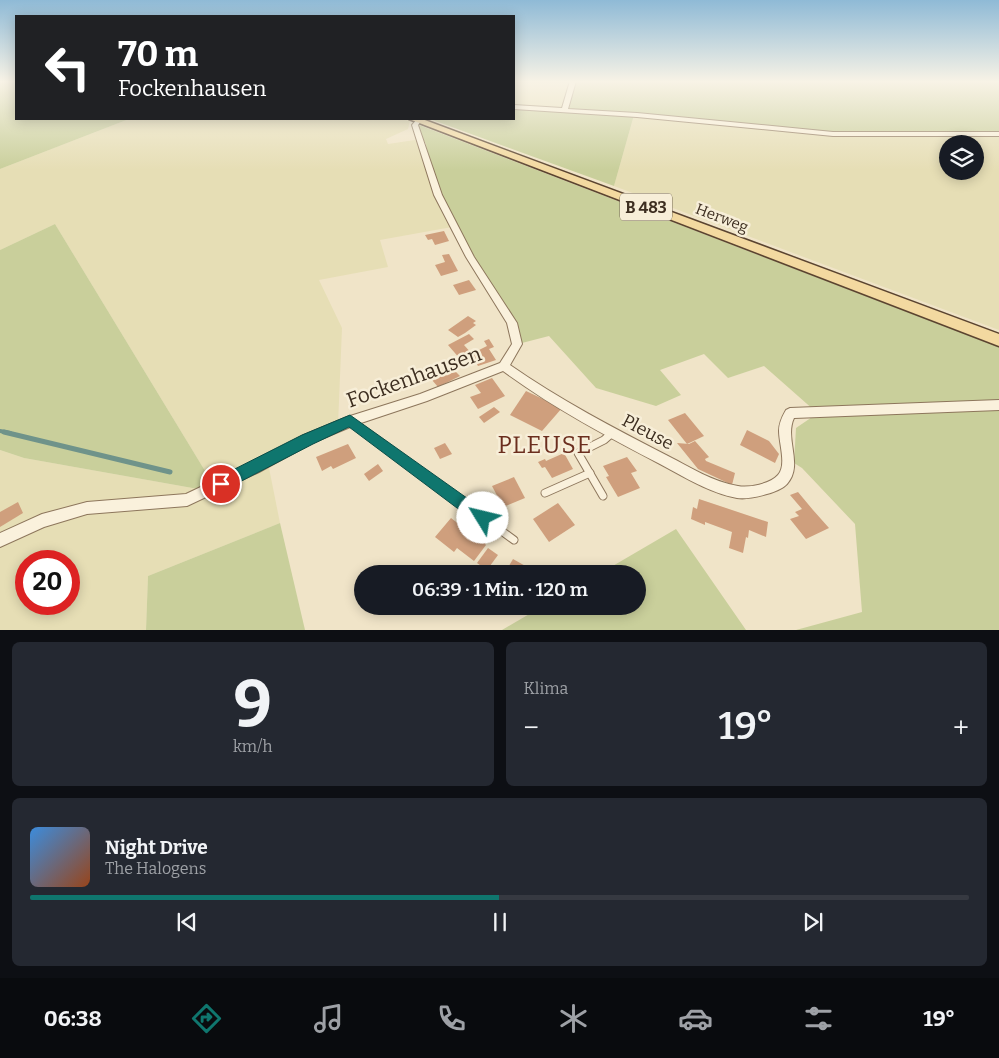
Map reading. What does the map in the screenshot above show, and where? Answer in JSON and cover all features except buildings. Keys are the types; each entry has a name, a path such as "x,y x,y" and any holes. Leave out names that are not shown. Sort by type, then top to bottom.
{"main road":[{"name":"Herweg","path":"416,120 999,340"}],"street":[{"path":"557,110 637,115 840,134 999,134"},
{"path":"416,120 415,125 438,195 470,257 512,323 517,344 504,366"},
{"name":"Fockenhausen","path":"0,540 42,521 87,508 187,500 350,421 423,398 504,366"},
{"name":"Pleuse","path":"504,366 577,414 612,433 681,469 739,493 771,486 783,479 787,467 784,432 786,418 790,413 999,405"}],"lane":[{"path":"350,421 514,540"},
{"path":"603,496 578,453 604,440 612,433"},
{"path":"545,493 590,473"}],"shaded area":[{"path":"634,115 997,135 999,137 999,330 614,186"},
{"path":"126,120 408,120 410,121 408,129 386,139 388,144 415,140 419,144 452,227 380,240 388,267 319,280 342,328 338,425 213,484 55,224 0,250 0,169"},
{"path":"0,450 24,458 198,489 268,463 280,523 148,576 146,630 0,630"}],"green space":[{"path":"0,110 15,110 15,120 126,120 0,169"},
{"path":"515,110 555,110 634,115 614,186 433,120 515,120"},
{"path":"571,110 999,110 999,133 836,133"},
{"path":"419,125 999,347 999,403 815,411 764,366 728,378 704,354 660,370 681,395 656,406 596,388 549,336 518,344 440,194 427,155 426,144 419,132"},
{"path":"55,224 213,484 198,489 24,458 0,450 0,250"},
{"path":"999,408 999,630 796,630 862,612 855,524 802,468 794,463 796,428 818,413"},
{"path":"280,523 305,630 146,630 148,576"},
{"path":"676,529 746,630 502,630 528,615 646,615 646,565 614,565"}],"waterway":[{"path":"0,431 10,433"},
{"path":"4,432 170,472"}],"district":[{"name":"PLEUSE","path":"545,445"}],"route":[{"path":"221,484 350,421 483,518"}]}
